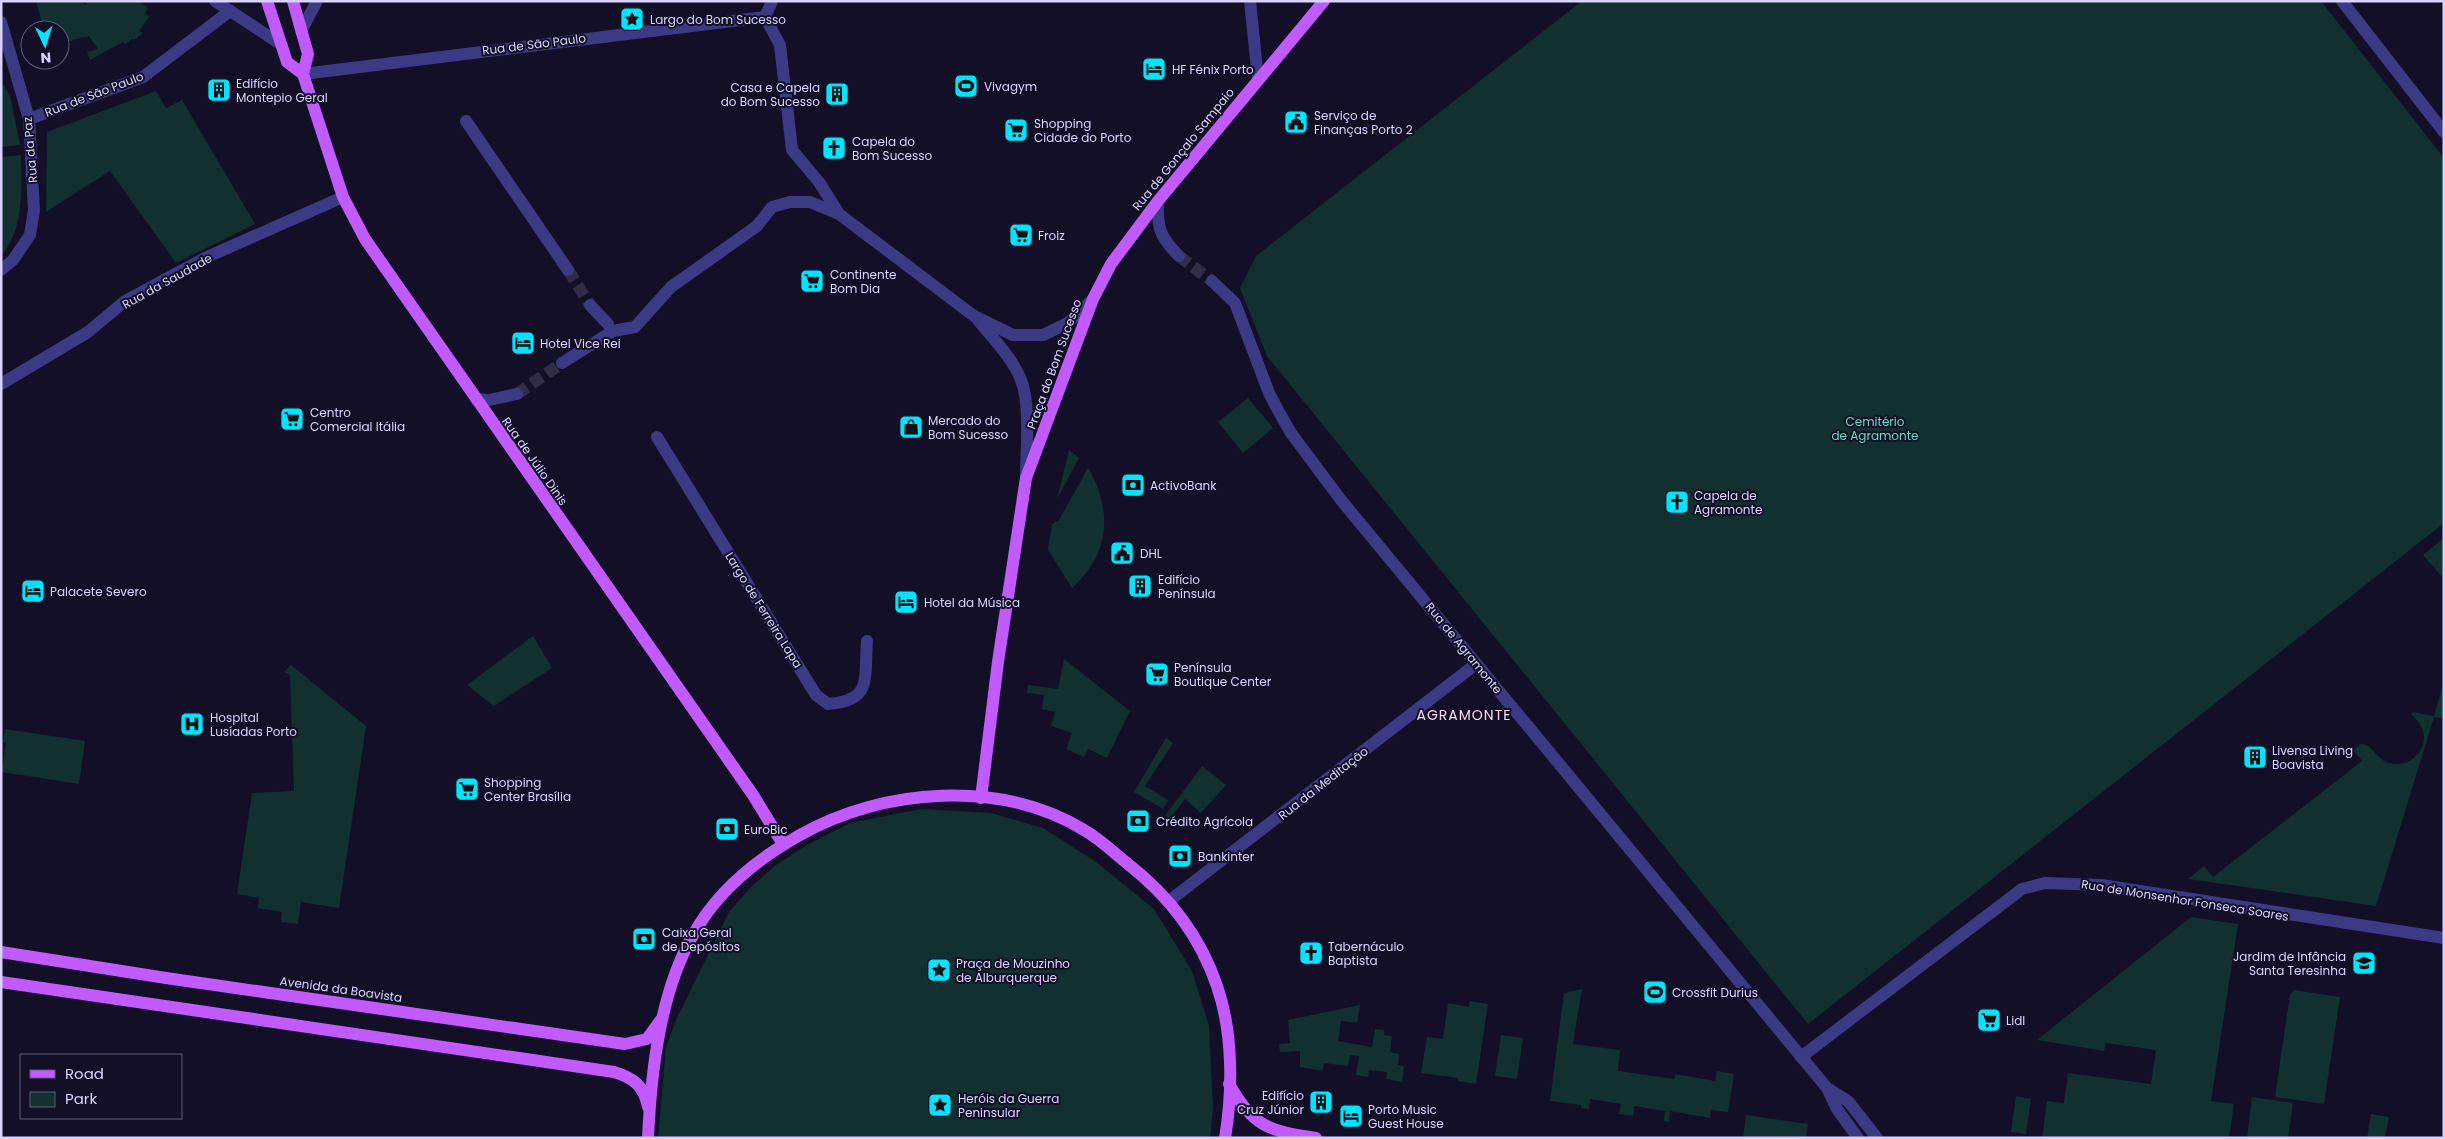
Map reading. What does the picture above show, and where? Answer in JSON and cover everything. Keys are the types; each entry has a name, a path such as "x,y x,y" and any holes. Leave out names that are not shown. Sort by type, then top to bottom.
{"main road":[{"name":"Rua de Júlio Dinis","path":"267,1 287,62 303,74"},
{"name":"Rua de Júlio Dinis","path":"293,1 308,54 303,74 343,197 365,239 753,795 783,844"},
{"name":"Rua de Gonçalo Sampaio","path":"1093,299 1111,264 1158,201 1324,1"},
{"name":"Praça do Bom Sucesso","path":"981,798 998,662 1026,478 1093,299"},
{"path":"648,1138 649,1114 663,1014 674,973 698,927 717,899 748,869 783,844 826,820 881,802 939,796 981,798 1030,806 1057,816 1083,829 1137,870 1169,900 1198,941 1218,986 1228,1035 1229,1084 1225,1138"},
{"name":"Avenida da Boavista","path":"1,952 166,978 625,1044 647,1039 663,1014"},
{"path":"1,982 614,1072 629,1077 639,1084 646,1097 649,1114"},
{"path":"1229,1084 1246,1111 1265,1126 1276,1131 1316,1138"}],"street":[{"path":"214,1 282,45"},
{"path":"301,31 317,1"},
{"path":"772,1 765,17 780,45 792,150 819,182 839,214"},
{"path":"1250,1 1258,79"},
{"path":"2342,1 2444,132"},
{"name":"Rua de São Paulo","path":"29,119 143,77 230,11"},
{"name":"Rua de São Paulo","path":"303,74 765,17"},
{"name":"Rua da Paz","path":"1,22 29,119 34,210 30,235 13,260 1,270"},
{"path":"466,121 568,270"},
{"name":"Rua da Saudade","path":"1,384 88,332 125,301 207,257 343,197"},
{"path":"1158,201 1161,235 1179,256"},
{"path":"562,363 612,331 636,327 671,287 757,226 772,208 790,202 810,202 839,214"},
{"name":"Praça do Bom Sucesso","path":"839,214 974,316 1013,335 1042,335 1068,324 1093,299"},
{"name":"Rua de Agramonte","path":"1212,282 1235,303 1269,393 1291,433 1341,500 1827,1088 1836,1109 1858,1138"},
{"path":"590,305 608,324"},
{"name":"Praça do Bom Sucesso","path":"974,316 1010,358 1022,382 1025,402 1026,478"},
{"path":"476,399 489,400 517,394"},
{"name":"Largo de Ferreira Lapa","path":"658,437 816,695 828,704 842,703 854,699 863,690 867,641"},
{"name":"Rua da Meditação","path":"1169,900 1476,664"},
{"name":"Rua de Monsenhor Fonseca Soares","path":"1801,1057 2022,889 2045,883 2101,885 2444,938"},
{"name":"Rua de Agramonte","path":"1827,1088 1848,1101 1877,1138"}],"green space":[{"path":"36,1 80,1 86,5 89,1 139,1 148,8 145,13 149,17 139,31 143,33 134,40 132,39 125,44 123,42 90,60 87,52 98,49 89,36 70,41 70,20 41,20"},
{"name":"Cemitério de Agramonte","path":"1582,1 2321,1 2444,158 2444,523 1808,1024 1267,356 1240,288 1256,256"},
{"path":"1,80 10,96 20,145 1,147"},
{"path":"156,91 166,108 182,100 255,224 176,263 110,171 46,212 47,132"},
{"path":"21,155 22,180 18,221 9,246 1,256 1,157"},
{"path":"1248,398 1273,428 1243,453 1218,422"},
{"path":"1069,450 1079,458 1057,499"},
{"path":"1088,468 1101,500 1104,531 1094,561 1085,575 1072,588 1048,550 1052,524 1059,520"},
{"path":"2444,538 2444,579 2423,555"},
{"path":"533,636 552,668 494,706 467,685"},
{"path":"1064,659 1130,711 1107,758 1088,749 1084,757 1066,749 1072,733 1051,726 1055,712 1042,709 1044,695 1027,693 1028,685 1058,689"},
{"path":"291,665 366,726 339,908 301,902 298,924 281,922 282,912 258,908 259,898 237,894 252,793 294,791 290,675 284,672"},
{"path":"2444,681 2444,719 2434,717 2376,906 2188,879 2204,866 2213,877 2362,761 2353,750 2361,744 2389,763 2402,764 2413,759 2421,749 2424,733 2422,727 2411,714 2413,712 2434,716"},
{"path":"5,729 85,741 79,784 2,772 6,743 3,742"},
{"path":"1166,738 1173,743 1145,786 1168,800 1163,809 1134,792"},
{"path":"1202,766 1226,785 1201,813 1185,799 1170,819 1165,816"},
{"name":"Praça de Mouzinho de Alburquerque","path":"921,809 991,813 1043,828 1096,862 1154,909 1192,971 1209,1026 1213,1109 1210,1138 658,1138 666,1047 676,1020 729,912 751,887 776,865 807,845 850,823"},
{"path":"2191,917 2238,924 2211,1101 2234,1104 2229,1138 2042,1138 2047,1101 2064,1103 2068,1073 2151,1084 2156,1050 2106,1043 2104,1051 2037,1040"},
{"path":"1582,989 1573,1044 1620,1050 1618,1071 1674,1079 1675,1074 1715,1081 1717,1071 1734,1074 1728,1112 1711,1110 1710,1118 1670,1111 1669,1122 1664,1121 1665,1111 1635,1106 1633,1116 1619,1114 1621,1104 1590,1099 1589,1109 1581,1108 1581,1105 1550,1101 1564,993"},
{"path":"2294,990 2340,997 2324,1104 2275,1097 2290,994"},
{"path":"1470,1001 1488,1004 1476,1084 1458,1081 1458,1078 1421,1073 1427,1037 1443,1039 1448,1003 1469,1007"},
{"path":"1360,1005 1357,1023 1341,1021 1338,1041 1372,1047 1375,1029 1384,1030 1384,1035 1392,1036 1390,1052 1399,1054 1398,1065 1404,1066 1402,1082 1386,1079 1387,1072 1369,1070 1368,1077 1356,1075 1359,1056 1350,1055 1348,1066 1324,1063 1322,1071 1300,1067 1300,1051 1280,1052 1279,1044 1290,1043 1288,1020"},
{"path":"1501,1035 1523,1038 1517,1079 1495,1076"},
{"path":"2016,1096 2031,1099 2026,1134 2011,1132"},
{"path":"2252,1097 2293,1103 2288,1138 2247,1138"},
{"path":"2371,1114 2389,1117 2385,1138 2367,1138"},
{"path":"1746,1115 1808,1124 1806,1138 1743,1138"}],"tunnel":[{"path":"1179,256 1212,281"},
{"path":"568,270 590,305"},
{"path":"517,394 562,363"}],"place":[{"name":"Largo do Bom Sucesso","path":"632,19"},
{"name":"HF Fénix Porto","path":"1154,69"},
{"name":"Vivagym","path":"966,86"},
{"name":"Edifício Montepio Geral","path":"219,90"},
{"name":"Casa e Capela do Bom Sucesso","path":"837,94"},
{"name":"Serviço de Finanças Porto 2","path":"1296,122"},
{"name":"Shopping Cidade do Porto","path":"1016,130"},
{"name":"Capela do Bom Sucesso","path":"834,148"},
{"name":"Froiz","path":"1021,235"},
{"name":"Continente Bom Dia","path":"812,281"},
{"name":"Hotel Vice Rei","path":"523,343"},
{"name":"Centro Comercial Itália","path":"292,419"},
{"name":"Mercado do Bom Sucesso","path":"911,427"},
{"name":"ActivoBank","path":"1133,485"},
{"name":"Capela de Agramonte","path":"1677,502"},
{"name":"DHL","path":"1122,553"},
{"name":"Edifício Península","path":"1140,586"},
{"name":"Palacete Severo","path":"33,591"},
{"name":"Hotel da Música","path":"906,602"},
{"name":"Península Boutique Center","path":"1157,674"},
{"name":"Hospital Lusíadas Porto","path":"192,724"},
{"name":"Livensa Living Boavista","path":"2255,757"},
{"name":"Shopping Center Brasília","path":"467,789"},
{"name":"Crédito Agrícola","path":"1138,821"},
{"name":"EuroBic","path":"727,829"},
{"name":"Bankinter","path":"1180,856"},
{"name":"Caixa Geral de Depósitos","path":"644,939"},
{"name":"Tabernáculo Baptista","path":"1311,953"},
{"name":"Jardim de Infância Santa Teresinha","path":"2364,963"},
{"name":"Praça de Mouzinho de Alburquerque","path":"939,970"},
{"name":"Crossfit Durius","path":"1655,992"},
{"name":"Lidl","path":"1989,1020"},
{"name":"Edifício Cruz Júnior","path":"1321,1102"},
{"name":"Heróis da Guerra Peninsular","path":"940,1105"},
{"name":"Porto Music Guest House","path":"1351,1116"}],"district":[{"name":"AGRAMONTE","path":"1464,715"}]}
